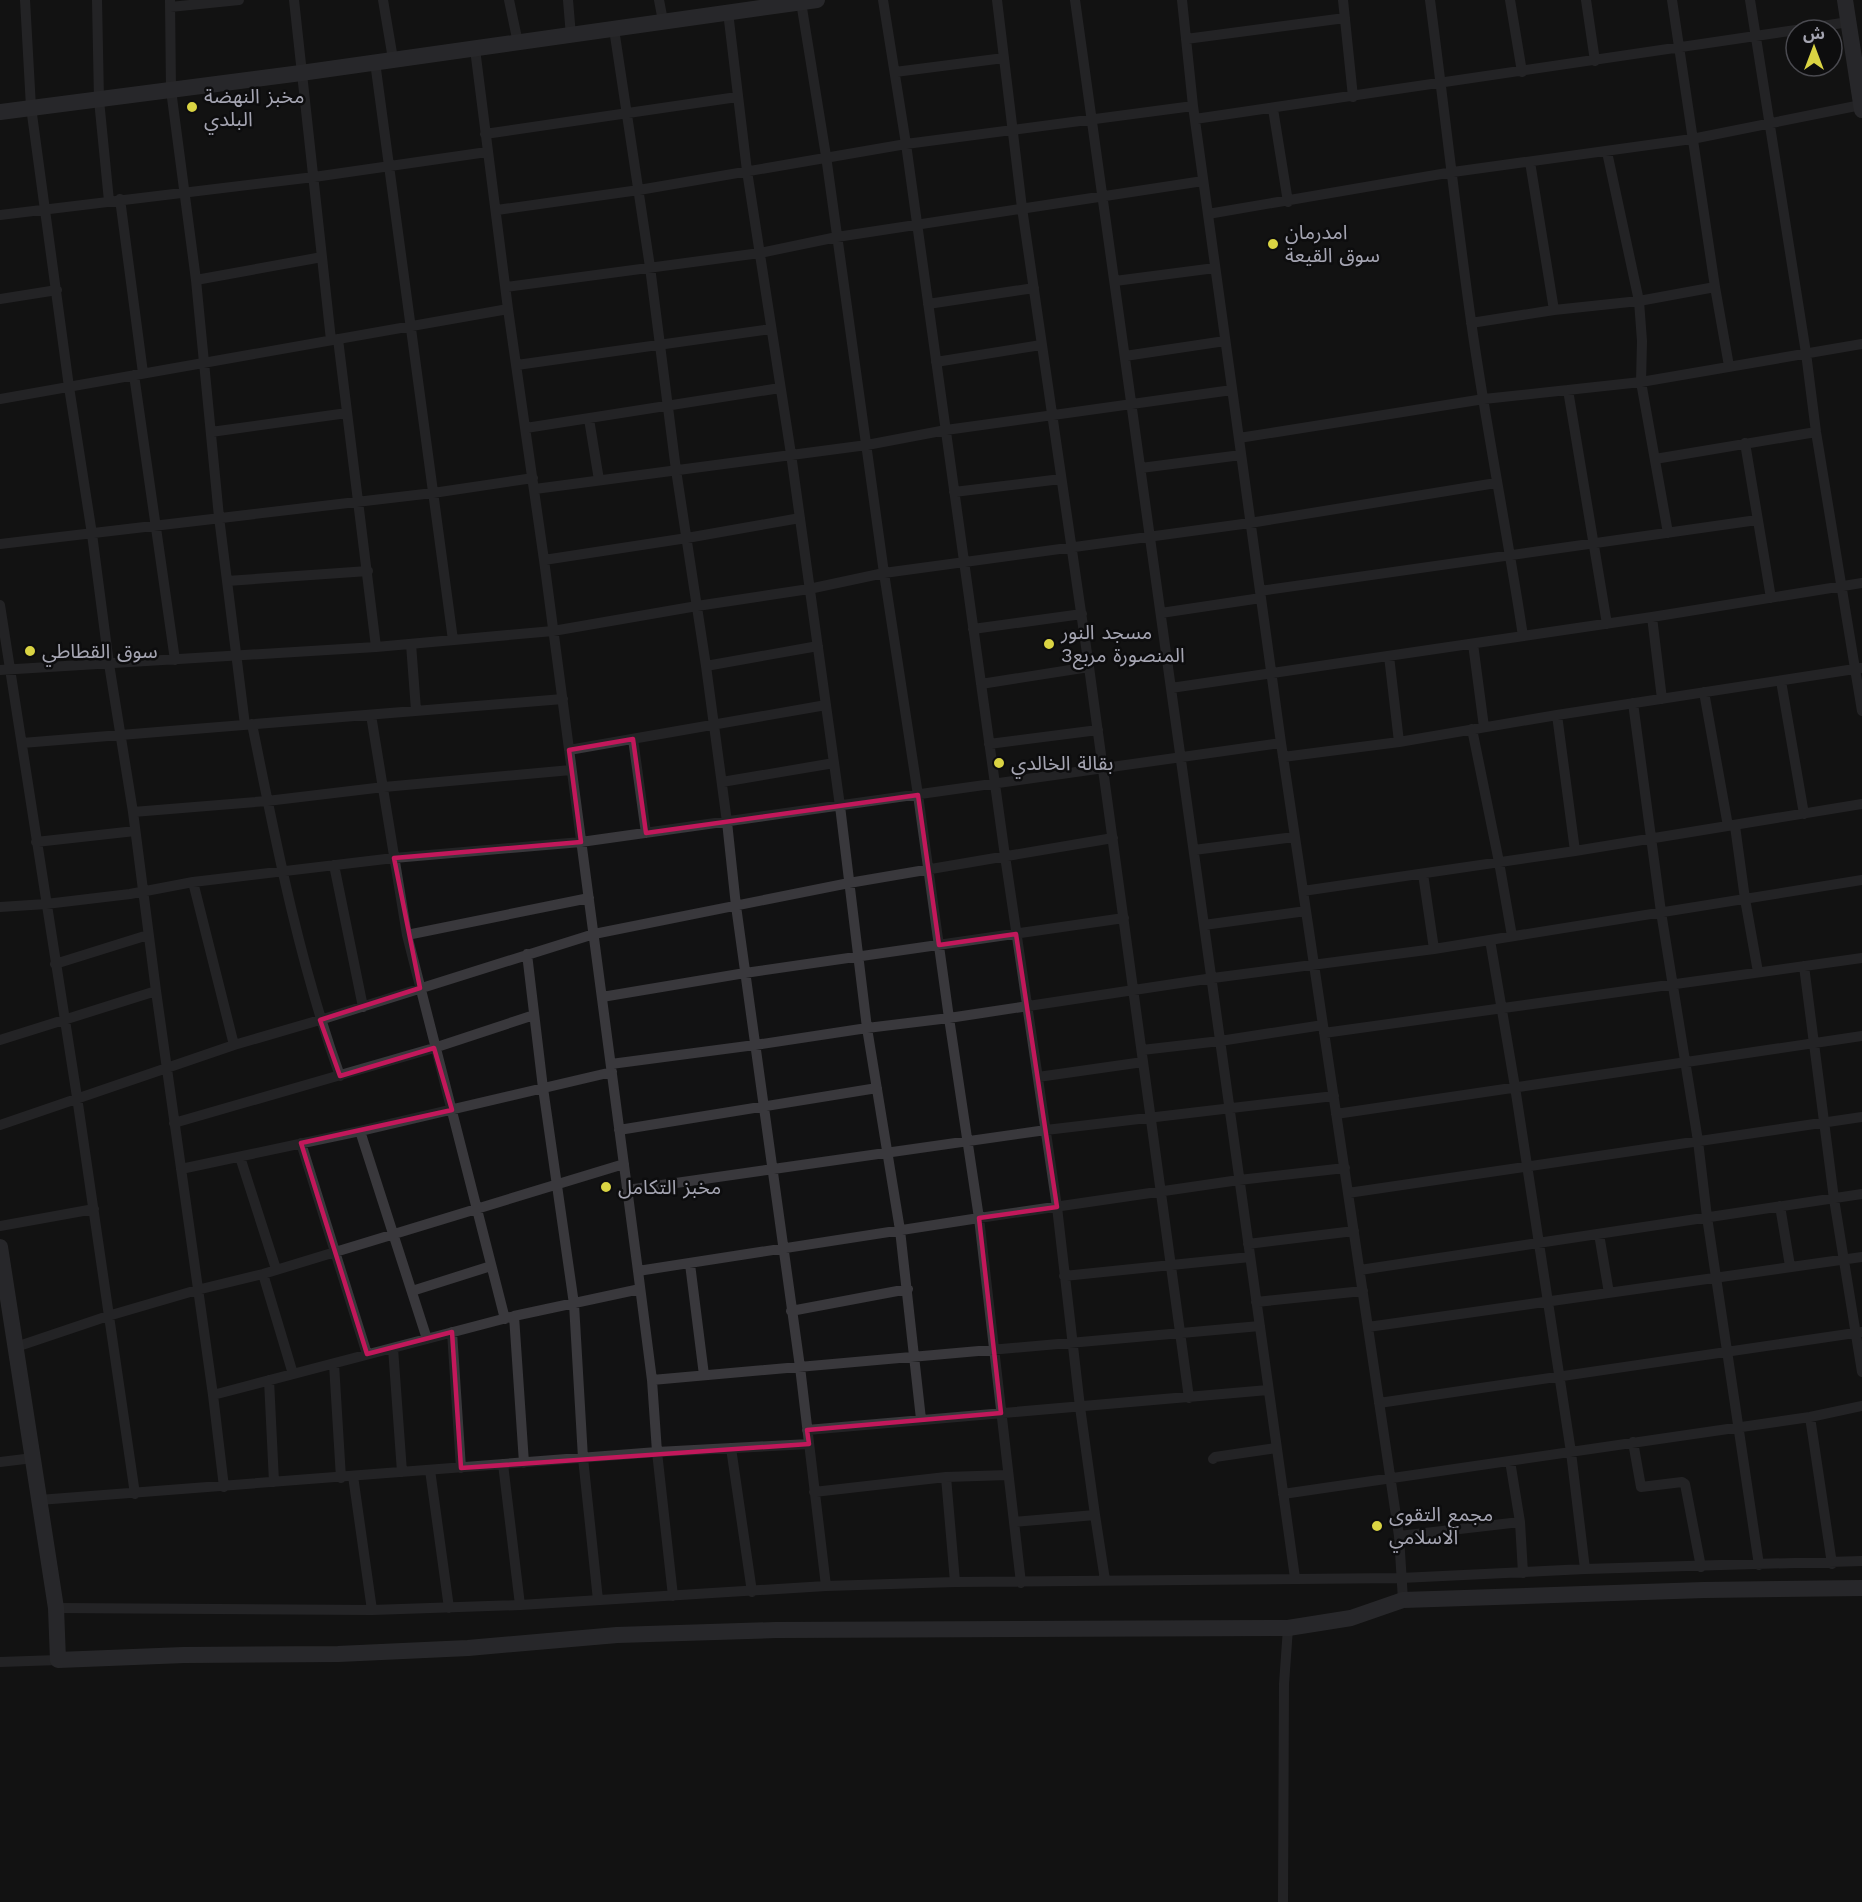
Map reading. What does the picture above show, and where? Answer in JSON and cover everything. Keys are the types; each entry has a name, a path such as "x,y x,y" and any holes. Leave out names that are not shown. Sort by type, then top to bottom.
{"street":[{"path":"25,0 31,107 69,387 135,831 224,1487"},
{"path":"97,0 99,100 175,660"},
{"path":"239,0 170,4 171,90 196,280 235,657 281,872 320,1020 340,1076"},
{"path":"294,0 322,257 347,413 376,647"},
{"path":"383,0 393,59"},
{"path":"509,0 518,43"},
{"path":"568,0 572,36"},
{"path":"659,0 663,21"},
{"path":"884,0 1016,934 1057,1207 1080,1407 1105,1580"},
{"path":"997,0 1022,208 1082,614 1189,1398"},
{"path":"1075,0 1295,1578"},
{"path":"1182,0 1203,181 1294,837 1399,1536 1403,1600"},
{"path":"1343,0 1353,97"},
{"path":"1430,0 1471,323 1523,636"},
{"path":"1510,0 1521,72"},
{"path":"1586,0 1594,61"},
{"path":"1672,0 1729,366"},
{"path":"1750,0 1841,587 1859,669 1862,711"},
{"path":"1208,214 1453,172 1692,139 1862,108 1845,0"},
{"path":"0,112 301,74 393,59 572,36 778,3 809,1 837,237 966,1142 979,1218 1021,1583"},
{"path":"728,12 747,171 791,454 840,806 867,1028 900,1230 921,1419"},
{"path":"1186,39 1345,18"},
{"path":"1844,23 1848,22"},
{"path":"614,29 628,112 676,470 722,782 736,906 800,1367 826,1586"},
{"path":"1195,119 1784,32"},
{"path":"475,49 652,1380 657,1452 673,1596"},
{"path":"895,72 1004,58"},
{"path":"375,62 391,166 410,326 453,640"},
{"path":"485,134 737,97"},
{"path":"497,210 639,190 906,144 1193,106"},
{"path":"1273,109 1288,202"},
{"path":"0,215 314,177 488,152"},
{"path":"1608,152 1638,301 1642,341 1641,382 1668,533"},
{"path":"1530,162 1554,310"},
{"path":"506,287 760,253 837,237 1203,181"},
{"path":"196,280 322,257"},
{"path":"1115,281 1215,268"},
{"path":"1471,323 1554,310 1638,301 1715,287"},
{"path":"928,304 1034,288"},
{"path":"0,299 57,290"},
{"path":"0,399 508,309"},
{"path":"517,365 771,329"},
{"path":"1125,356 1225,341"},
{"path":"1239,438 1484,399 1641,382 1862,344"},
{"path":"936,362 1041,345"},
{"path":"526,428 780,388"},
{"path":"0,544 358,500 534,483 599,480 867,445 946,430 1232,390"},
{"path":"1568,390 1607,624"},
{"path":"211,432 347,413"},
{"path":"589,419 599,480"},
{"path":"1654,459 1816,432"},
{"path":"1745,443 1771,598"},
{"path":"1141,468 1241,455"},
{"path":"954,492 1061,479"},
{"path":"5,670 376,647 553,631 809,589 884,573 1151,538 1496,483"},
{"path":"544,560 800,518"},
{"path":"1161,613 1511,555 1757,520"},
{"path":"227,581 368,571"},
{"path":"1172,688 1607,624 1862,583"},
{"path":"0,605 5,670 22,743 94,1209 135,1494"},
{"path":"973,629 1082,614"},
{"path":"1652,617 1662,699"},
{"path":"411,644 417,710"},
{"path":"1473,644 1478,728 1512,936"},
{"path":"706,666 818,646"},
{"path":"1389,656 1399,742"},
{"path":"981,684 1089,667"},
{"path":"1283,757 1399,742 1557,715 1859,669"},
{"path":"1781,681 1804,814"},
{"path":"1704,692 1758,972"},
{"path":"22,743 563,699"},
{"path":"1633,704 1660,912 1687,1062 1707,1217 1759,1565"},
{"path":"569,750 826,705"},
{"path":"371,715 407,935 491,1266 509,1318 524,1463"},
{"path":"1557,715 1575,851"},
{"path":"989,744 1098,730"},
{"path":"633,739 646,833"},
{"path":"0,907 46,904 193,882 394,858 581,842 1281,743"},
{"path":"722,782 834,763"},
{"path":"132,812 267,801 384,787 571,770"},
{"path":"1303,891 1575,851 1862,804"},
{"path":"36,842 135,831"},
{"path":"1194,850 1294,837"},
{"path":"0,1125 234,1045 594,934 849,884 1113,838"},
{"path":"334,865 363,1007"},
{"path":"1423,874 1434,949"},
{"path":"181,1169 452,1110 543,1088 611,1068 867,1028 1434,949 1862,880"},
{"path":"193,882 234,1045"},
{"path":"407,935 589,898"},
{"path":"1204,925 1306,911"},
{"path":"602,997 745,973 1124,918"},
{"path":"55,964 148,935"},
{"path":"1490,940 1571,1452 1585,1569"},
{"path":"527,954 543,1088 574,1304 583,1458 598,1600"},
{"path":"1142,1050 1502,1009 1862,958"},
{"path":"1804,966 1834,1199 1843,1259 1859,1332 1862,1372"},
{"path":"0,1040 156,991"},
{"path":"174,1123 434,1048 534,1015"},
{"path":"1336,1114 1862,1036"},
{"path":"1038,1077 1143,1062"},
{"path":"619,1130 877,1088"},
{"path":"627,1190 1046,1130 1334,1096"},
{"path":"1348,1193 1862,1117"},
{"path":"360,1131 428,1339"},
{"path":"301,1143 367,1354"},
{"path":"240,1157 276,1269"},
{"path":"16,1347 108,1316 263,1274 624,1164"},
{"path":"638,1271 1239,1180 1345,1168"},
{"path":"1360,1270 1862,1194"},
{"path":"1780,1206 1790,1266"},
{"path":"0,1226 94,1209"},
{"path":"1248,1244 1354,1231"},
{"path":"1599,1234 1609,1293"},
{"path":"0,1248 56,1608 58,1660"},
{"path":"1064,1276 1250,1257"},
{"path":"1368,1327 1862,1257"},
{"path":"690,1264 704,1375"},
{"path":"412,1291 491,1266"},
{"path":"263,1274 294,1374"},
{"path":"213,1395 452,1332 640,1289"},
{"path":"791,1311 908,1289"},
{"path":"1256,1302 1363,1291"},
{"path":"652,1380 1260,1326"},
{"path":"452,1332 461,1468"},
{"path":"1379,1403 1859,1332"},
{"path":"393,1348 402,1472"},
{"path":"334,1364 340,1478"},
{"path":"269,1380 274,1482"},
{"path":"807,1430 1268,1390"},
{"path":"1283,1494 1810,1417 1862,1406"},
{"path":"1810,1417 1832,1564"},
{"path":"1633,1442 1641,1487 1682,1482 1685,1484 1701,1567"},
{"path":"39,1500 657,1452 809,1444"},
{"path":"731,1448 752,1592"},
{"path":"1213,1459 1276,1448"},
{"path":"0,1462 33,1458"},
{"path":"1510,1461 1520,1522 1523,1573"},
{"path":"503,1464 520,1605"},
{"path":"430,1470 449,1608"},
{"path":"814,1492 946,1478 1008,1475"},
{"path":"353,1476 372,1610"},
{"path":"946,1478 955,1582"},
{"path":"1014,1522 1095,1515"},
{"path":"1399,1536 1520,1522"},
{"path":"56,1608 372,1610 449,1608 826,1586 955,1582 1401,1578 1585,1569 1832,1564 1862,1561"},
{"path":"0,1662 184,1655 350,1654 468,1648 617,1635 776,1630 1288,1628 1351,1618 1403,1600 1704,1590 1862,1588"},
{"path":"1283,1902 1284,1684 1288,1628"}],"highlighted area":[{"path":"633,739 646,833 918,795 939,945 1016,934 1057,1207 979,1218 1001,1413 807,1430 809,1444 461,1468 452,1332 367,1354 301,1143 452,1110 434,1048 340,1076 320,1020 420,988 394,858 581,842 569,750"}],"place":[{"name":"مخبز النهضة البلدي","path":"192,107"},
{"name":"امدرمان سوق القيعة","path":"1273,244"},
{"name":"مسجد النور المنصورة مربع3","path":"1049,644"},
{"name":"سوق القطاطي","path":"30,651"},
{"name":"بقالة الخالدي","path":"999,763"},
{"name":"مخبز التكامل","path":"606,1187"},
{"name":"مجمع التقوى الاسلامي","path":"1377,1526"}]}
